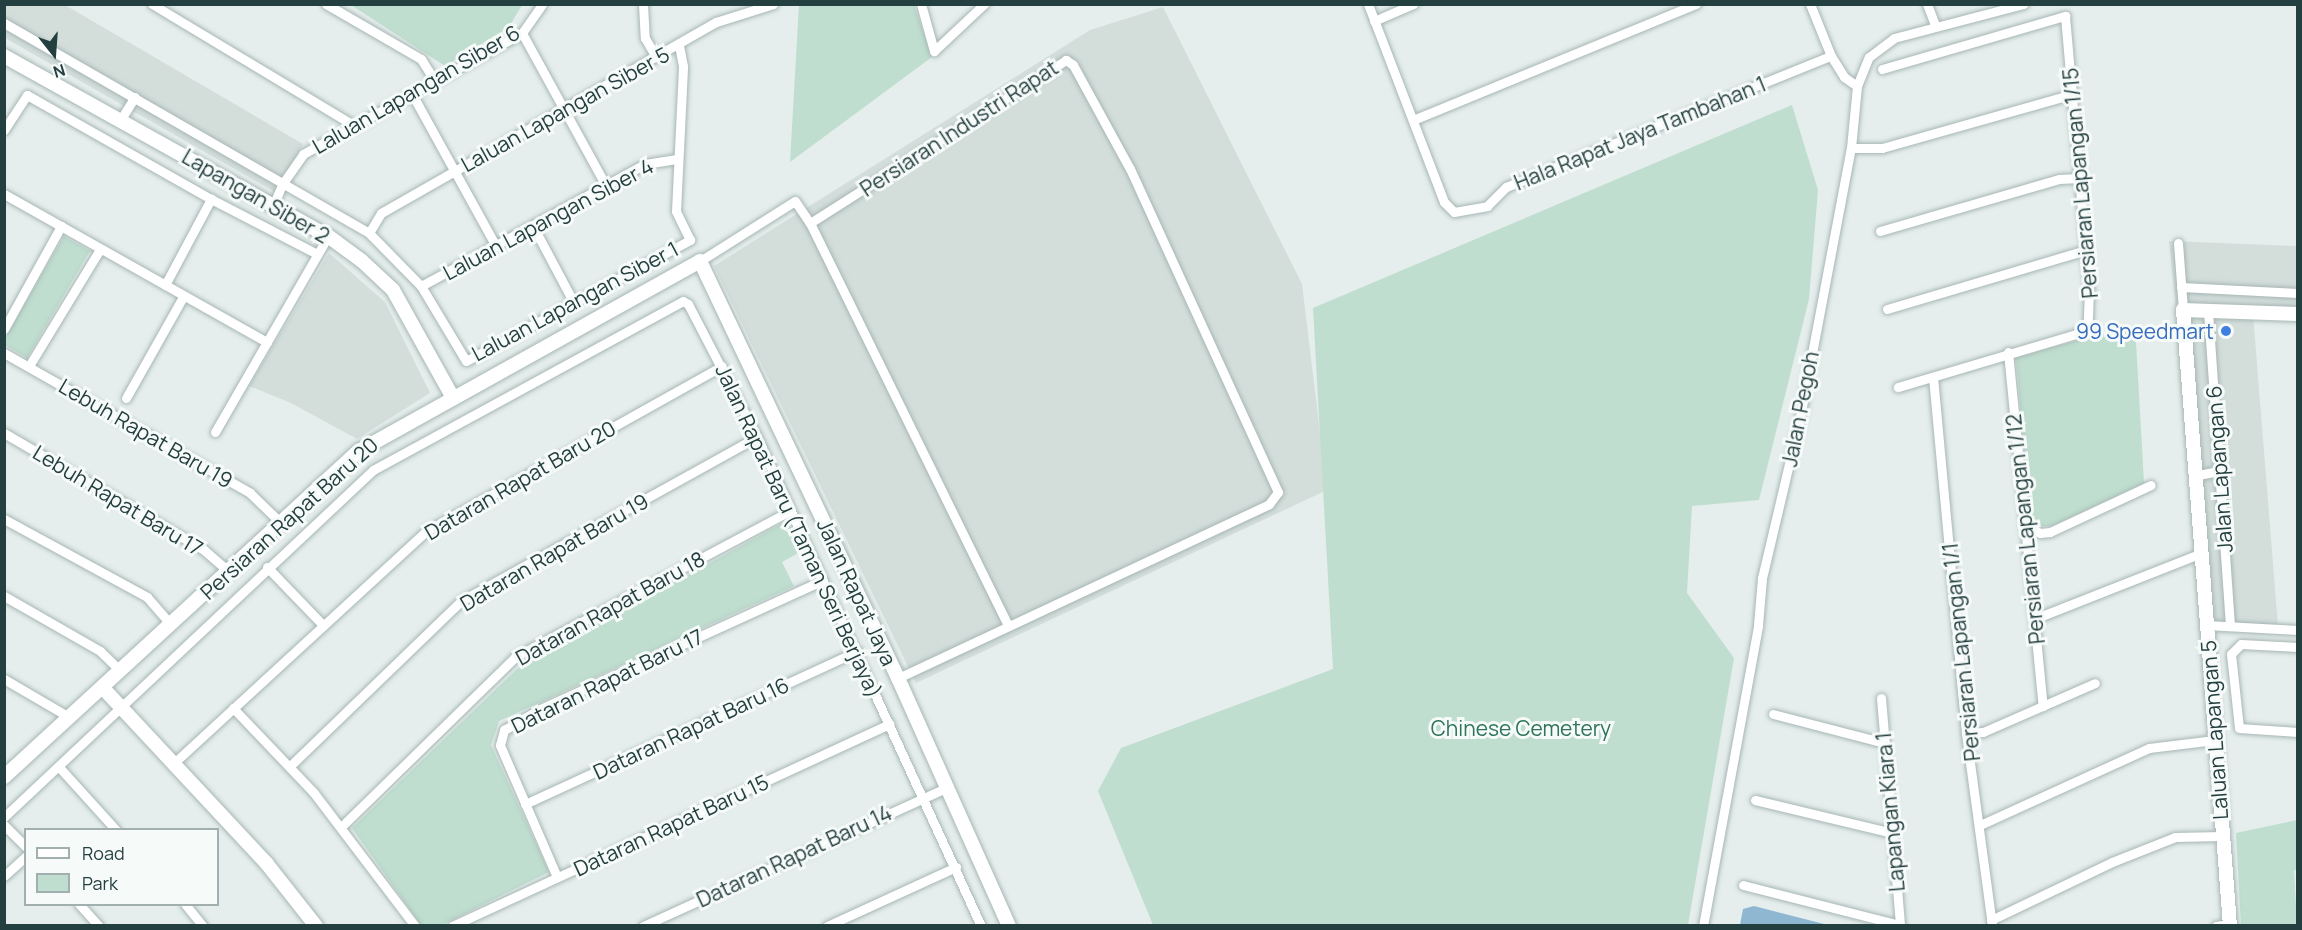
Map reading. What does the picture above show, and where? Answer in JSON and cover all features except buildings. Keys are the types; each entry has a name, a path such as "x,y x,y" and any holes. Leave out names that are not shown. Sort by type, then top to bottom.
{"street":[{"path":"152,4 353,125"},
{"path":"326,4 421,59 434,80"},
{"name":"Laluan Lapangan Siber 6","path":"273,206 283,183 303,154 522,33 542,4"},
{"path":"643,4 643,32 656,57"},
{"name":"Laluan Lapangan Siber 5","path":"369,232 381,213 680,45 716,22 773,4"},
{"path":"921,4 934,51 984,4"},
{"path":"1368,4 1413,120 1694,5"},
{"path":"1374,21 1413,4"},
{"path":"1810,4 1831,56 1844,77 1857,86"},
{"path":"1927,4 1935,24"},
{"name":"Jalan Pegoh","path":"1703,926 1758,626 1762,578 1800,417 1829,246 1851,148 1857,86 1869,57 1883,44 1935,24 1982,17 2024,4"},
{"name":"Persiaran Lapangan 1/15","path":"1882,69 2065,16 2086,250 2088,326 2076,334 2008,352 1899,387"},
{"name":"Laluan Lapangan Siber 1","path":"4,23 369,232 421,286 466,361 690,240 676,211 677,159"},
{"path":"522,33 606,186"},
{"path":"677,159 683,66 680,45"},
{"name":"Lapangan Siber 2","path":"4,56 328,236 393,290 452,396"},
{"name":"Hala Rapat Jaya Tambahan 1","path":"1413,120 1444,202 1454,212 1487,206 1506,187 1831,56"},
{"name":"Persiaran Industri Rapat","path":"810,223 1059,61 1066,60 1073,65 1130,170 1278,492 1269,504 898,678"},
{"path":"412,94 496,246"},
{"path":"1851,148 1881,148 2073,94"},
{"path":"4,130 27,95 211,200 317,254"},
{"path":"121,119 135,97"},
{"name":"Laluan Lapangan Siber 4","path":"421,286 658,159 677,159"},
{"path":"1880,231 2058,178 2079,178"},
{"path":"4,194 183,297 267,342"},
{"path":"165,285 211,200"},
{"name":"Persiaran Rapat Baru 20","path":"8,768 103,688 359,451 452,396 700,261 795,201 810,223"},
{"path":"810,223 1008,625"},
{"path":"4,329 61,226"},
{"path":"533,226 574,303"},
{"path":"215,432 328,236"},
{"path":"2178,243 2193,476 2206,625"},
{"path":"29,366 100,249"},
{"path":"1887,309 2086,250"},
{"name":"Jalan Rapat Jaya","path":"700,261 898,678 1009,926"},
{"path":"2181,287 2298,293"},
{"path":"126,398 183,297"},
{"name":"Jalan Rapat Baru (Taman Seri Berjaya)","path":"4,816 59,767 267,567 373,470 676,303 688,304 757,437 925,796 981,926"},
{"path":"2183,310 2298,314"},
{"name":"Jalan Lapangan 6","path":"2208,311 2230,626"},
{"name":"Persiaran Lapangan 1/12","path":"2008,352 2043,706"},
{"name":"Lebuh Rapat Baru 19","path":"5,356 29,366 250,494 280,522"},
{"name":"Dataran Rapat Baru 20","path":"176,762 424,532 722,366"},
{"name":"Persiaran Lapangan 1/1","path":"1933,377 1966,733 1980,825 1991,923"},
{"name":"Lebuh Rapat Baru 17","path":"4,433 204,550 228,571"},
{"name":"Dataran Rapat Baru 19","path":"290,766 461,601 757,437"},
{"path":"2193,476 2219,471"},
{"path":"2025,524 2040,532 2050,532 2151,485"},
{"name":"Dataran Rapat Baru 18","path":"342,826 515,657 790,511"},
{"path":"4,519 147,597 171,625"},
{"path":"2034,619 2199,554"},
{"path":"267,567 323,625"},
{"name":"Dataran Rapat Baru 17","path":"557,877 500,745 504,730 823,580"},
{"path":"4,596 100,651 121,671"},
{"name":"Laluan Lapangan 5","path":"2225,925 2223,836 2206,625 2298,630"},
{"path":"2298,647 2241,644 2231,654 2239,728 2298,732"},
{"name":"Dataran Rapat Baru 16","path":"525,804 857,651"},
{"path":"4,679 69,717"},
{"path":"1966,733 1983,732 2095,683"},
{"path":"103,688 176,762 267,864 316,926"},
{"name":"Lapangan Kiara 1","path":"1881,698 1900,925"},
{"path":"233,708 290,766 342,826 415,926"},
{"path":"1773,714 1885,743"},
{"name":"Dataran Rapat Baru 15","path":"452,926 890,724"},
{"path":"1980,825 2149,748 2215,740"},
{"path":"59,767 114,828"},
{"name":"Dataran Rapat Baru 14","path":"643,926 946,788"},
{"path":"1755,800 1892,833"},
{"path":"4,825 24,845"},
{"path":"1991,923 2112,862 2175,837 2223,836"},
{"path":"4,876 24,858"},
{"path":"826,926 956,867"},
{"path":"1743,885 1900,925"},
{"path":"81,906 99,926"},
{"path":"187,906 203,926"}],"shaded area":[{"path":"5,5 65,5 303,144 275,192 5,38"},
{"path":"1163,7 1302,284 1327,490 916,683 714,266 1090,30"},
{"path":"2169,241 2297,246 2297,315 2253,314 2278,626 2208,625"},
{"path":"329,253 385,302 430,393 357,439 291,403 249,386"}],"green space":[{"path":"522,4 509,27 445,66 351,5"},
{"path":"799,5 914,5 932,57 790,162"},
{"name":"Chinese Cemetery","path":"1792,105 1818,190 1809,299 1759,500 1692,506 1687,593 1734,658 1688,925 1153,925 1098,791 1121,748 1333,669 1313,308"},
{"path":"64,236 90,251 27,358 5,345 5,338"},
{"path":"2135,325 2144,483 2052,526 2037,526 2030,518 2016,357"},
{"path":"788,520 802,551 782,562 794,586 499,721 491,745 549,872 442,925 421,925 352,828 517,669"},
{"path":"2297,820 2297,868 2294,871 2297,925 2241,925 2236,833"}],"water":[{"path":"1754,906 1828,925 1740,925 1743,909"}],"place":[{"name":"99 Speedmart","path":"2226,331"}]}
